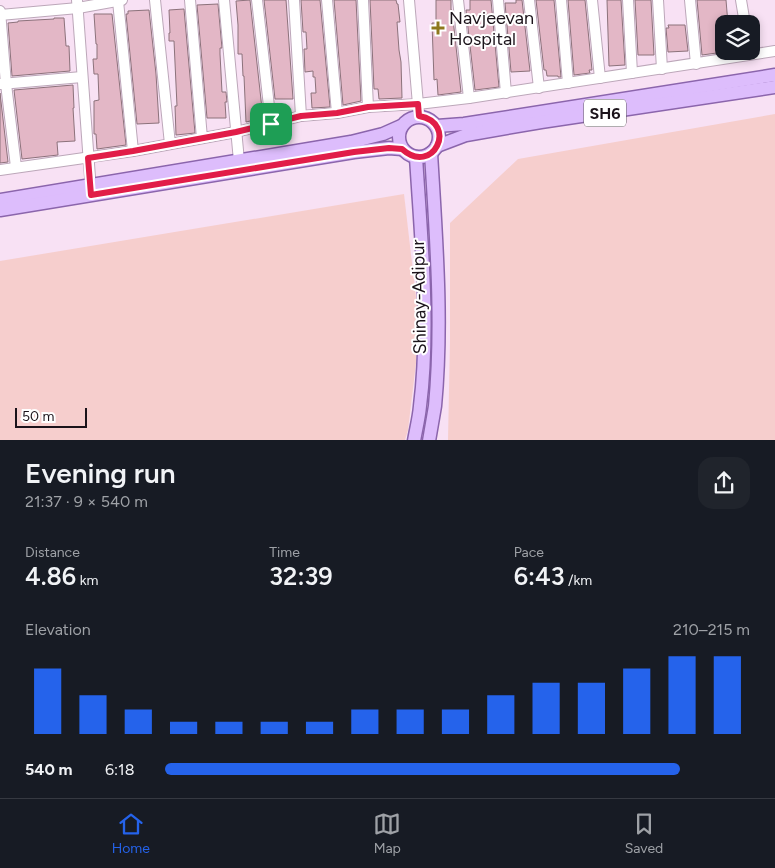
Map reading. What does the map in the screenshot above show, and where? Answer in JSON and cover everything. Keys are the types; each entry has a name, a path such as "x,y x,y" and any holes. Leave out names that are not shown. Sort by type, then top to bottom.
{"main road":[{"name":"SH6","path":"437,126 464,124 775,75"},
{"name":"SH6","path":"416,157 424,157 434,150 466,136 541,122 775,87"},
{"path":"0,210 90,190 239,161 351,142 383,134 401,126 412,118 418,110 437,126 440,140 434,150"},
{"path":"401,126 399,141 402,149 416,157"},
{"path":"0,200 90,190 354,152 389,148 402,149"},
{"name":"Shinay-Adipur","path":"429,440 434,408 438,354 434,150"},
{"name":"Shinay-Adipur","path":"414,440 420,406 424,354 422,254 416,157"}],"street":[{"path":"0,15 120,0 133,151"},
{"path":"156,0 170,144"},
{"path":"190,0 202,138"},
{"path":"224,0 239,161"},
{"path":"257,0 271,124"},
{"path":"294,0 301,116"},
{"path":"327,0 337,113"},
{"path":"363,0 368,107"},
{"path":"409,0 418,110"},
{"path":"458,0 469,98"},
{"path":"498,0 506,92"},
{"path":"529,0 539,88"},
{"path":"561,0 568,83"},
{"path":"592,0 600,78"},
{"path":"628,0 632,73"},
{"path":"658,0 662,68"},
{"path":"690,0 696,64"},
{"path":"741,0 744,15"},
{"path":"77,4 90,190"},
{"path":"0,11 3,84 16,168"},
{"path":"760,53 775,51"},
{"path":"0,170 133,151 236,132 301,116 337,113 368,107 418,110 469,98 717,60"},
{"path":"3,84 82,77"}],"shaded area":[{"path":"775,114 775,440 448,440 450,223 518,159"},
{"path":"404,194 417,306 416,363 408,430 405,440 0,440 0,261"}],"building":[{"path":"250,0 263,118 246,122 242,54 238,54 236,1"},
{"path":"264,0 286,0 293,99 275,99"},
{"path":"301,0 320,0 330,107 312,108 311,93 316,93 315,77 313,77 313,71 305,72 304,49 307,49 306,32 303,32"},
{"path":"334,0 356,0 361,101 343,105"},
{"path":"370,0 396,0 398,4 400,22 397,22 402,98 379,99 378,89 374,89"},
{"path":"436,0 451,0 461,92 438,95 437,79 434,80 432,23 436,23"},
{"path":"470,0 491,0 499,87 475,90 466,10 470,10"},
{"path":"516,0 522,0 530,71 511,72 505,3 516,3"},
{"path":"536,0 554,0 561,77 547,76 546,70 544,70"},
{"path":"568,0 585,0 592,70 589,70 590,73 574,75"},
{"path":"607,0 621,0 625,65 609,66"},
{"path":"635,0 651,0 654,55 638,55"},
{"path":"697,0 726,0 727,15 715,15 715,53 702,55"},
{"path":"218,4 222,48 220,48 220,54 222,92 226,92 226,118 207,118 197,5"},
{"path":"184,9 195,133 176,135 175,106 177,106 174,41 169,41 169,10"},
{"path":"149,10 159,123 137,124 126,14 128,14 128,11"},
{"path":"94,14 112,14 126,145 97,149 96,134 94,134 94,101 99,100 98,74 94,74 93,59 97,59"},
{"path":"64,18 66,46 69,46 70,71 12,76 8,23"},
{"path":"668,25 685,25 688,51 668,52 666,28 669,28"},
{"path":"73,85 75,141 57,142 58,155 22,159 14,90"},
{"path":"0,93 8,162 0,163"}],"place":[{"name":"Navjeevan Hospital","path":"438,28"}],"route":[{"path":"418,104 419,116 426,117 437,126 440,140 431,153 424,157 416,157 402,149 389,148 354,152 91,195 88,158 271,124 301,116 337,113 368,107 418,104"}]}
